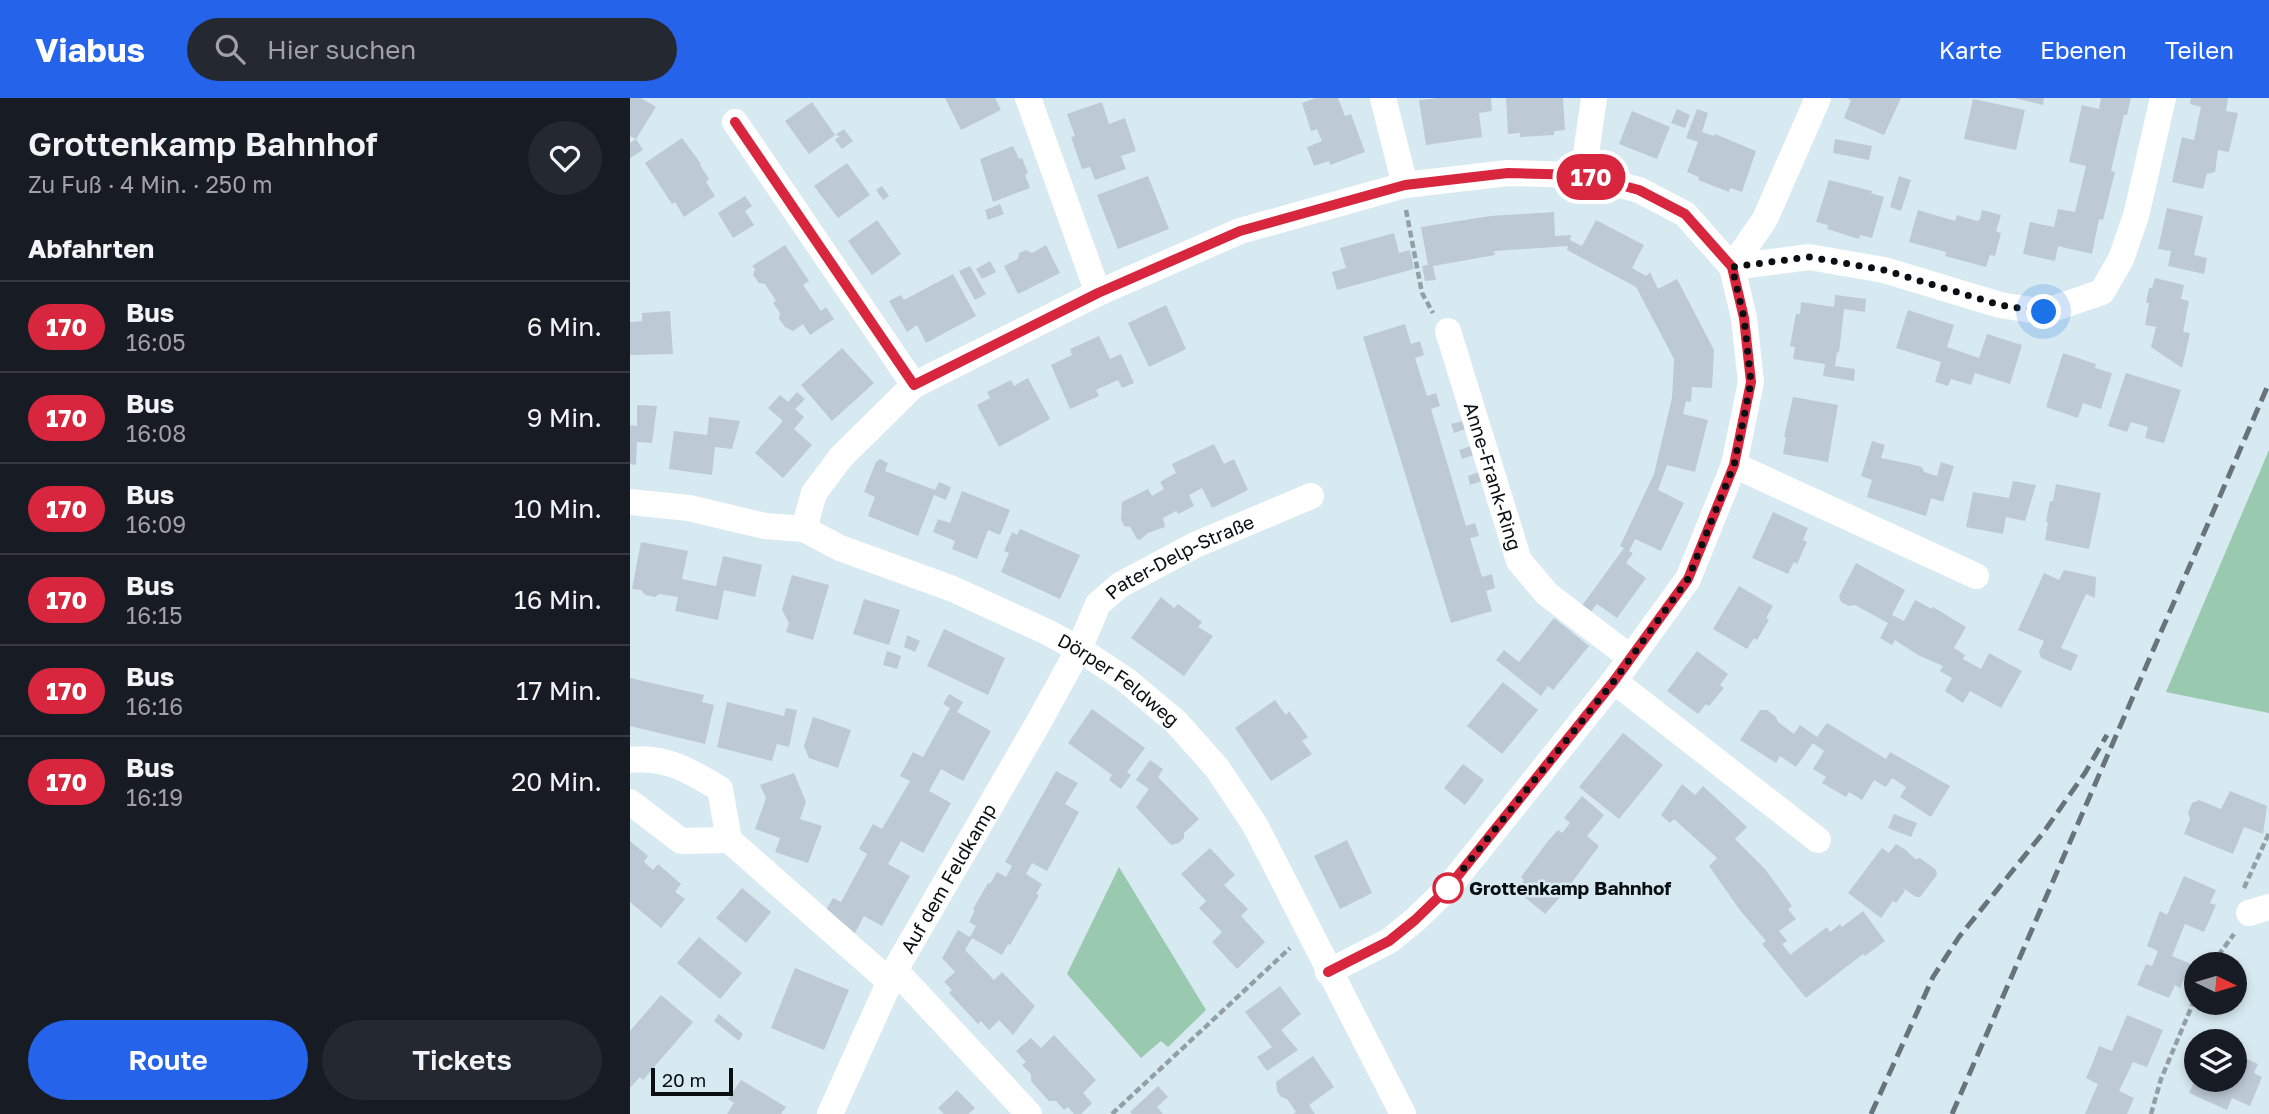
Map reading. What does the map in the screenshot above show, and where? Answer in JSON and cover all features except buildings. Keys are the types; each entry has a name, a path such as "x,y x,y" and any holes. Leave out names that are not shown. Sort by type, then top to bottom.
{"street":[{"path":"1028,98 1098,293"},
{"path":"1383,98 1405,185"},
{"path":"1583,175 1594,98"},
{"path":"1732,267 1765,219 1818,98"},
{"path":"1732,267 1809,257 1884,270 2000,305 2044,312 2102,292 2121,259 2136,216 2163,98"},
{"path":"735,122 914,385"},
{"path":"804,530 814,493 841,457 914,385 1098,293 1240,231 1405,185 1508,173 1583,175 1639,190 1685,214 1732,267 1744,318 1751,382 1734,465 1688,579 1614,681 1448,888 1389,941 1328,972"},
{"name":"Anne-Frank-Ring","path":"1448,331 1519,561 1547,594 1631,658"},
{"path":"1734,465 1976,576"},
{"name":"Pater-Delp-Straße","path":"1079,649 1098,604 1120,585 1195,545 1311,496"},
{"name":"Dörper Feldweg","path":"630,502 689,509 765,526 804,530 840,548 953,589 1048,632 1126,680 1176,723 1217,768 1255,825 1403,1114"},
{"name":"Auf dem Feldkamp","path":"830,1114 892,976 1079,649"},
{"path":"1614,681 1818,840"},
{"path":"630,760 646,758 685,768 720,789 729,840 892,976 1029,1114"},
{"path":"630,802 681,841 729,840"}],"path":[{"path":"1405,185 1405,210 1422,293 1431,311 1448,331"},
{"path":"2222,952 2259,910 2244,888 2269,833"},
{"path":"1112,1114 1308,931"},
{"path":"2151,1114 2161,1079 2188,1015"}],"green space":[{"path":"2269,450 2269,713 2166,692"},
{"path":"1119,867 1206,1010 1168,1047 1161,1041 1141,1058 1067,974"}],"railway":[{"path":"1952,1114 2269,383"},
{"path":"1871,1114 1933,977 1959,937 2043,833 2085,773 2107,735"}],"bus line":[{"name":"170","path":"735,122 914,385 1098,293 1240,231 1405,185 1508,173 1583,175 1639,190 1685,214 1732,267 1744,318 1751,382 1734,465 1688,579 1614,681 1448,888 1389,941 1328,972"}],"place":[{"name":"Grottenkamp Bahnhof","path":"1448,888"}],"route":[{"path":"1448,888 1614,681 1688,579 1734,465 1751,382 1744,318 1732,267 1809,257 1884,270 2000,305 2044,312"}]}
